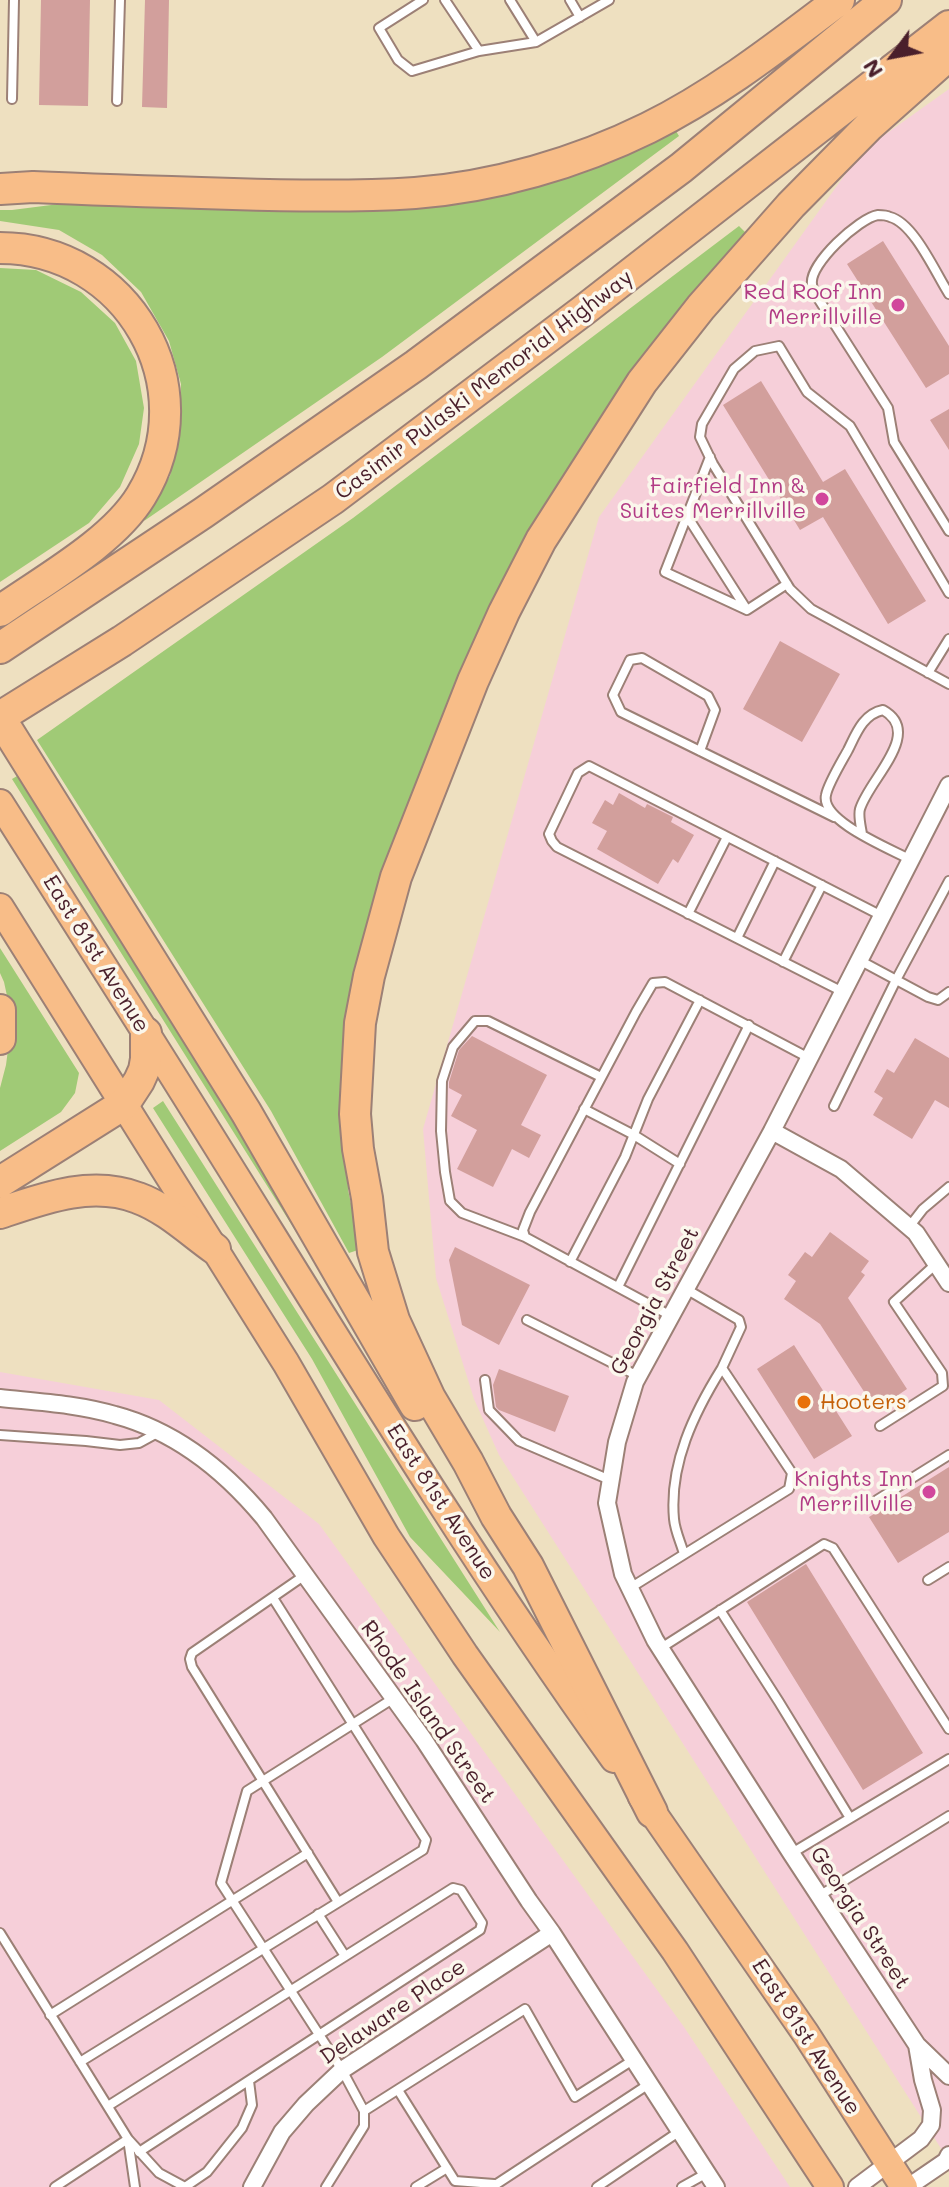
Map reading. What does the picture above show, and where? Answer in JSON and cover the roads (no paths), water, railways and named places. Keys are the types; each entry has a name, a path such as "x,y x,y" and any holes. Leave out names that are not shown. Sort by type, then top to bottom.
{"highway":[{"path":"0,186 367,195 417,193 501,179 582,156 648,129 729,81 839,0"},
{"path":"4,646 238,490 416,365 681,168 886,0"},
{"name":"Casimir Pulaski Memorial Highway","path":"0,718 333,499 584,310 949,26"},
{"path":"652,1812 528,1566 496,1516 411,1358 394,1320 373,1252 355,1114 360,1023 369,976 396,877 473,681 541,540 642,382 701,307 791,205 869,126 949,55"},
{"path":"0,248 17,248 60,258 84,269 108,286 129,308 149,341 161,373 164,421 153,470 128,514 109,534 0,611"},
{"path":"0,718 246,1112 431,1432 455,1470 496,1516"},
{"path":"0,1010 0,1039"},
{"path":"0,1182 124,1104 144,1070 146,1033"},
{"path":"0,1213 69,1193 108,1190 139,1198 154,1206 215,1249"}],"main road":[{"name":"East 81st Avenue","path":"0,803 471,1550 550,1669 806,2034 906,2187"},
{"path":"0,907 286,1363 394,1547 473,1667 675,1951 830,2187"}],"street":[{"name":"Georgia Street","path":"949,785 772,1131 638,1376 617,1442 607,1503 623,1574 660,1649 917,2045 949,2076"},
{"path":"772,1131 841,1169 916,1233 949,1283"},
{"name":"Rhode Island Street","path":"0,1398 95,1410 138,1422 210,1464 245,1496 424,1740 711,2180"},
{"name":"Delaware Place","path":"252,2187 282,2132 342,2070 552,1933"},
{"name":"Georgia Street","path":"889,2165 921,2139 931,2125 932,2110 917,2045"},
{"path":"906,2187 948,2158"},
{"path":"857,2187 889,2165"}],"lane":[{"path":"12,99 14,0"},
{"path":"117,101 120,0"},
{"path":"422,0 379,28 398,60 412,71 479,51 536,42 609,0"},
{"path":"445,0 479,51"},
{"path":"510,0 536,42"},
{"path":"570,0 580,17"},
{"path":"949,294 908,227 892,217 876,215 853,229 825,255 813,274 811,284 888,408 894,442 949,531"},
{"path":"949,593 850,426 807,392 779,346 755,351 734,369 702,424 700,437 787,584 811,609 949,684"},
{"path":"710,457 665,572 747,610"},
{"path":"687,516 747,610"},
{"path":"747,610 787,584"},
{"path":"928,673 949,639"},
{"path":"700,751 715,710 708,696 642,658 630,660 613,695 621,712 700,751 834,817 911,860"},
{"path":"834,817 828,810 825,796 860,726 873,712 883,710 898,724 899,739 859,810 862,834"},
{"path":"843,992 557,847 549,834 578,773 589,766 882,916"},
{"path":"688,914 727,837"},
{"path":"737,938 775,861"},
{"path":"834,1106 949,881"},
{"path":"783,962 822,885"},
{"path":"859,960 928,997 938,1000 949,992"},
{"path":"525,1237 523,1230 530,1212 653,983 665,982 809,1058"},
{"path":"570,1262 625,1157 648,1099 700,1000"},
{"path":"601,1077 488,1021 475,1021 453,1047 442,1081 441,1131 450,1201 462,1213 525,1237 671,1316"},
{"path":"618,1287 749,1025"},
{"path":"584,1109 680,1164"},
{"path":"909,1227 923,1209 949,1187"},
{"path":"880,1426 943,1386 945,1370 894,1302 936,1263"},
{"path":"684,1554 674,1521 676,1474 686,1435 741,1327 739,1320 686,1289"},
{"path":"527,1320 638,1376"},
{"path":"630,1588 789,1489 792,1473 722,1368"},
{"path":"485,1380 489,1410 519,1441 610,1480"},
{"path":"0,1435 120,1445 139,1443 159,1432"},
{"path":"877,1500 949,1455"},
{"path":"660,1649 824,1544 833,1548 949,1729"},
{"path":"928,1580 949,1567"},
{"path":"305,1575 192,1653 190,1659 192,1667 338,1902"},
{"path":"80,2062 423,1850 426,1840 273,1598"},
{"path":"720,1610 850,1818"},
{"path":"326,2187 364,2126 364,2111 342,2070 221,1883 247,1791 394,1698"},
{"path":"791,1853 949,1759"},
{"path":"819,1896 949,1816"},
{"path":"50,2015 308,1853"},
{"path":"108,2106 453,1888 461,1890 482,1923 480,1930 139,2152"},
{"path":"318,1914 345,1956"},
{"path":"0,1933 128,2139 159,2173 185,2187 207,2172 242,2128 252,2105 249,2081"},
{"path":"364,2111 525,2009 575,2097 634,2060"},
{"path":"398,2090 455,2181 493,2186 649,2083"},
{"path":"597,2187 680,2131"},
{"path":"55,2187 128,2139"},
{"path":"128,2139 135,2187"},
{"path":"416,2187 447,2168"},
{"path":"682,2187 711,2180"}],"place":[{"name":"Red Roof Inn Merrillville","path":"898,305"},
{"name":"Fairfield Inn & Suites Merrillville","path":"822,499"},
{"name":"Hooters","path":"804,1402"},
{"name":"Knights Inn Merrillville","path":"929,1492"}]}
